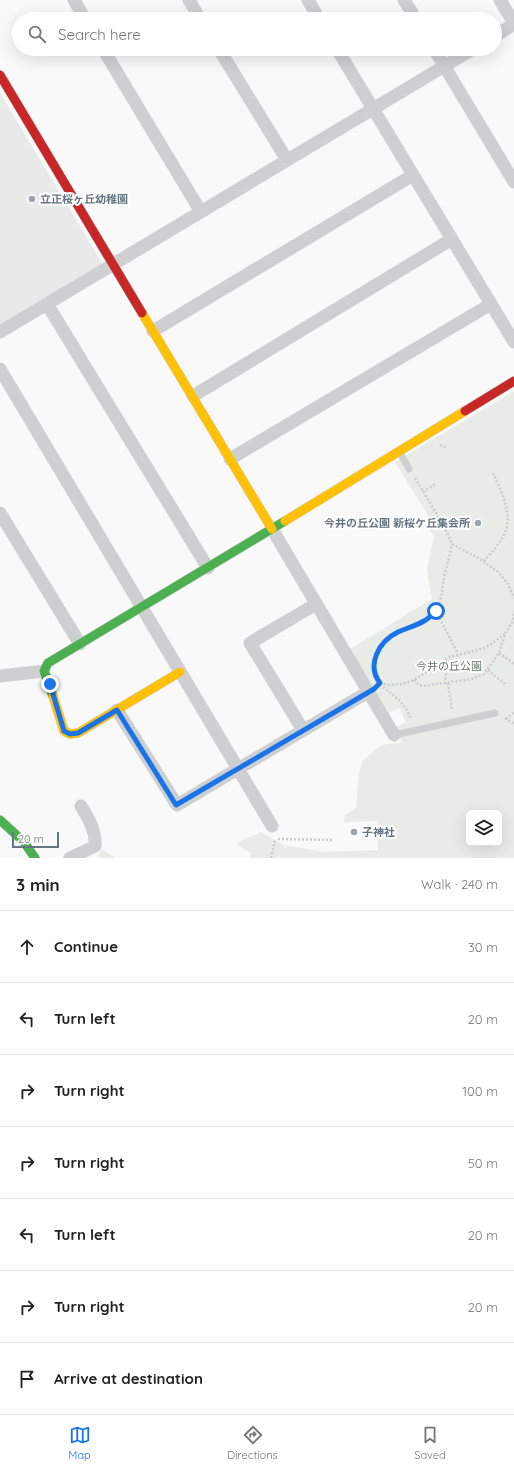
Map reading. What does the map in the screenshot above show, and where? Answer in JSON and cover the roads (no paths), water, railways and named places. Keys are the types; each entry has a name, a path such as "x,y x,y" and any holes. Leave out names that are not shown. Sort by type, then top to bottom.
{"street":[{"path":"74,0 81,12"},
{"path":"189,0 196,12"},
{"path":"308,0 315,12"},
{"path":"404,0 412,12"},
{"path":"500,0 514,23 502,31"},
{"path":"107,56 201,212"},
{"path":"223,56 288,160"},
{"path":"341,56 514,342"},
{"path":"438,56 514,182"},
{"path":"0,332 461,56"},
{"path":"0,75 394,735"},
{"path":"153,331 413,175"},
{"path":"193,396 452,239"},
{"path":"48,304 208,568"},
{"path":"230,459 491,304"},
{"path":"0,369 272,826"},
{"path":"180,672 78,733 70,734 64,731 56,703 44,671 48,663 208,568 514,381"},
{"path":"0,513 80,644"},
{"path":"303,730 250,643 316,604"},
{"path":"0,676 44,671"},
{"path":"117,710 176,805 368,692"},
{"path":"70,858 95,846 96,840 92,826 81,806"},
{"path":"0,820 22,839 31,849 35,858"}],"lane":[{"path":"399,451 409,469"},
{"path":"394,735 495,713"}],"place":[{"name":"立正桜ヶ丘幼稚園","path":"32,199"},
{"name":"今井の丘公園 新桜ケ丘集会所","path":"478,523"},
{"name":"子神社","path":"354,832"}],"park label":[{"name":"今井の丘公園","path":"449,666"}]}
